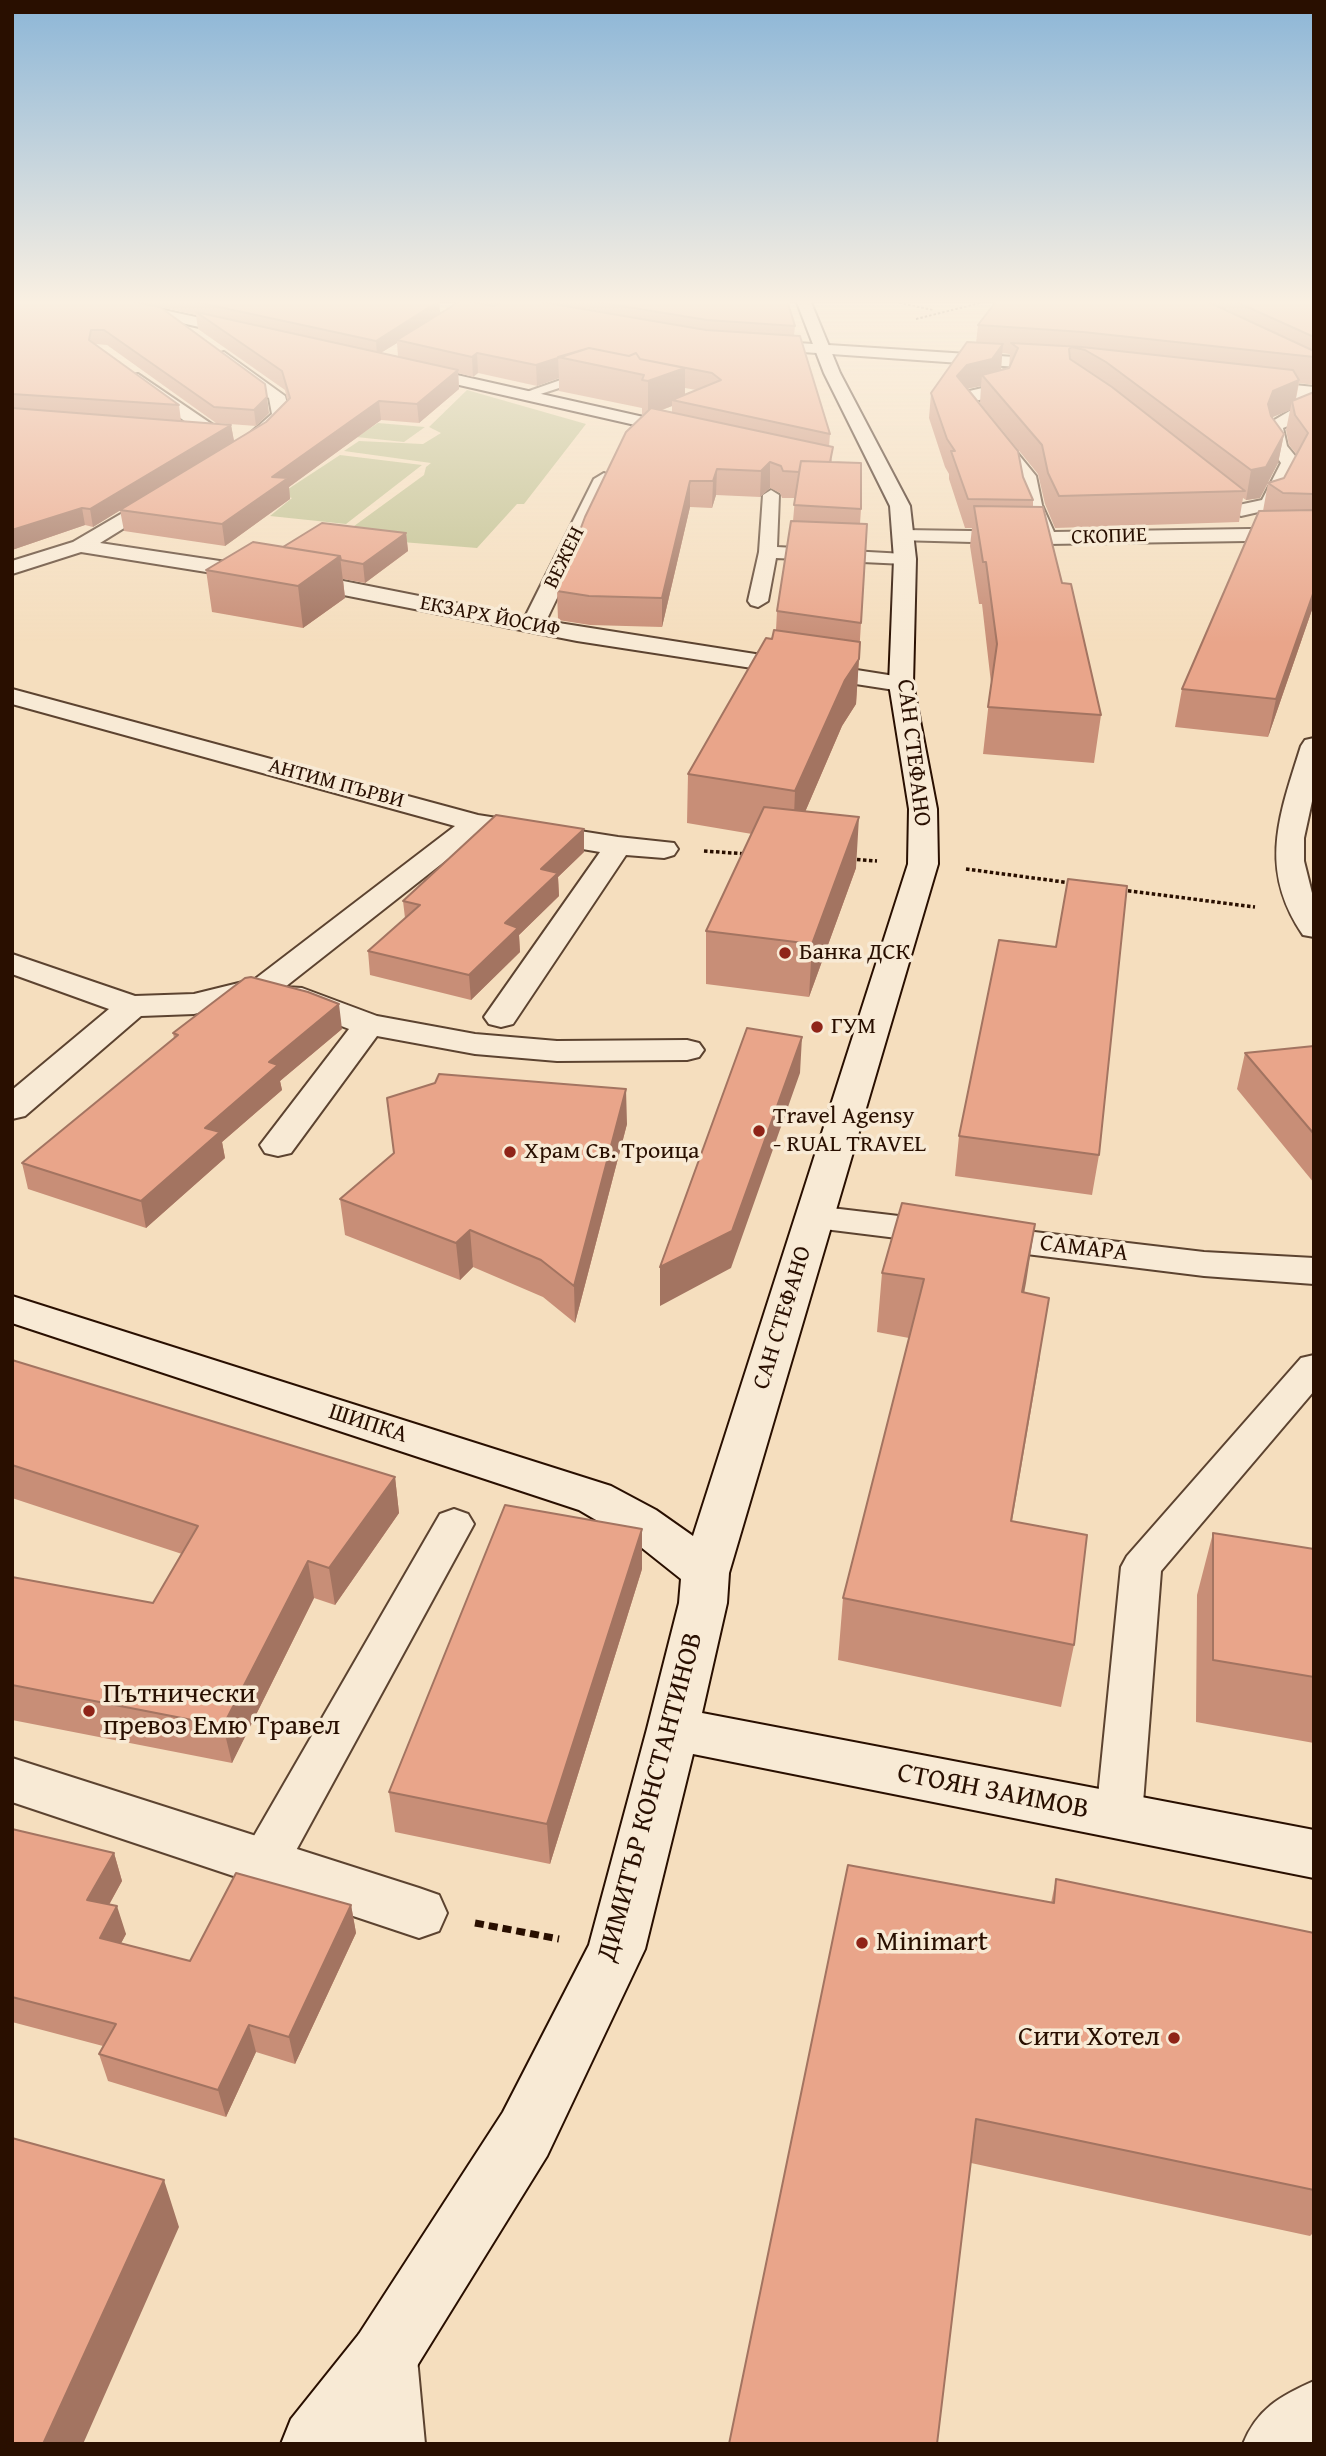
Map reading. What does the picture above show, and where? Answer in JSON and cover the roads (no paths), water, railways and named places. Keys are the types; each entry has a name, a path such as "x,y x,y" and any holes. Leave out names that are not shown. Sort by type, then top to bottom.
{"street":[{"path":"196,415 223,432"},
{"path":"229,455 261,435 281,415"},
{"path":"611,415 700,435"},
{"name":"САН СТЕФАНО","path":"705,1573 923,864 923,809 901,684 904,548 900,506 854,415"},
{"path":"977,415 1026,476 1032,505 1047,538"},
{"path":"1269,533 1236,506 1269,505 1291,462 1275,446 1275,425 1300,415"},
{"path":"632,438 648,423"},
{"path":"169,428 261,435"},
{"name":"ВЕЖЕН","path":"532,626 610,466"},
{"path":"859,471 884,477"},
{"path":"12,568 80,547 185,482"},
{"name":"СКОПИЕ","path":"904,548 1047,538 1314,534"},
{"name":"ЕКЗАРХ ЙОСИФ","path":"80,547 313,582 532,626 901,684"},
{"name":"АНТИМ ПЪРВИ","path":"12,696 476,823 618,845 664,849"},
{"path":"1308,921 1291,879 1288,837 1314,746"},
{"path":"12,963 132,1006 194,1004 266,986 476,823"},
{"path":"501,1017 618,845"},
{"path":"266,986 369,1024 475,1044 543,1050 687,1050"},
{"path":"12,1108 132,1006"},
{"path":"278,1145 369,1024"},
{"name":"САМАРА","path":"814,1218 1204,1264 1314,1271"},
{"name":"ШИПКА","path":"12,1309 595,1498 637,1518 678,1547 705,1573"},
{"name":"ДИМИТЪР КОНСТАНТИНОВ","path":"316,2444 383,2358 525,2134 615,1949 673,1729 703,1603 705,1573"},
{"name":"СТОЯН ЗАИМОВ","path":"673,1729 1314,1854"},
{"path":"12,1780 419,1913"},
{"path":"383,2358 390,2444"},
{"path":"1278,2444 1314,2416"}],"lane":[{"path":"648,423 671,415"},
{"path":"758,601 768,552 771,495"},
{"path":"768,552 904,548"},
{"path":"1119,1816 1142,1567 1314,1367"},
{"path":"264,1863 454,1524"}],"place":[{"name":"Банка ДСК","path":"785,953"},
{"name":"ГУМ","path":"817,1027"},
{"name":"Travel Agensy - RUAL TRAVEL","path":"759,1131"},
{"name":"Храм Св. Троица","path":"510,1152"},
{"name":"Пътнически превоз Емю Травел","path":"89,1711"},
{"name":"Minimart","path":"862,1943"},
{"name":"Сити Хотел","path":"1174,2038"}]}
